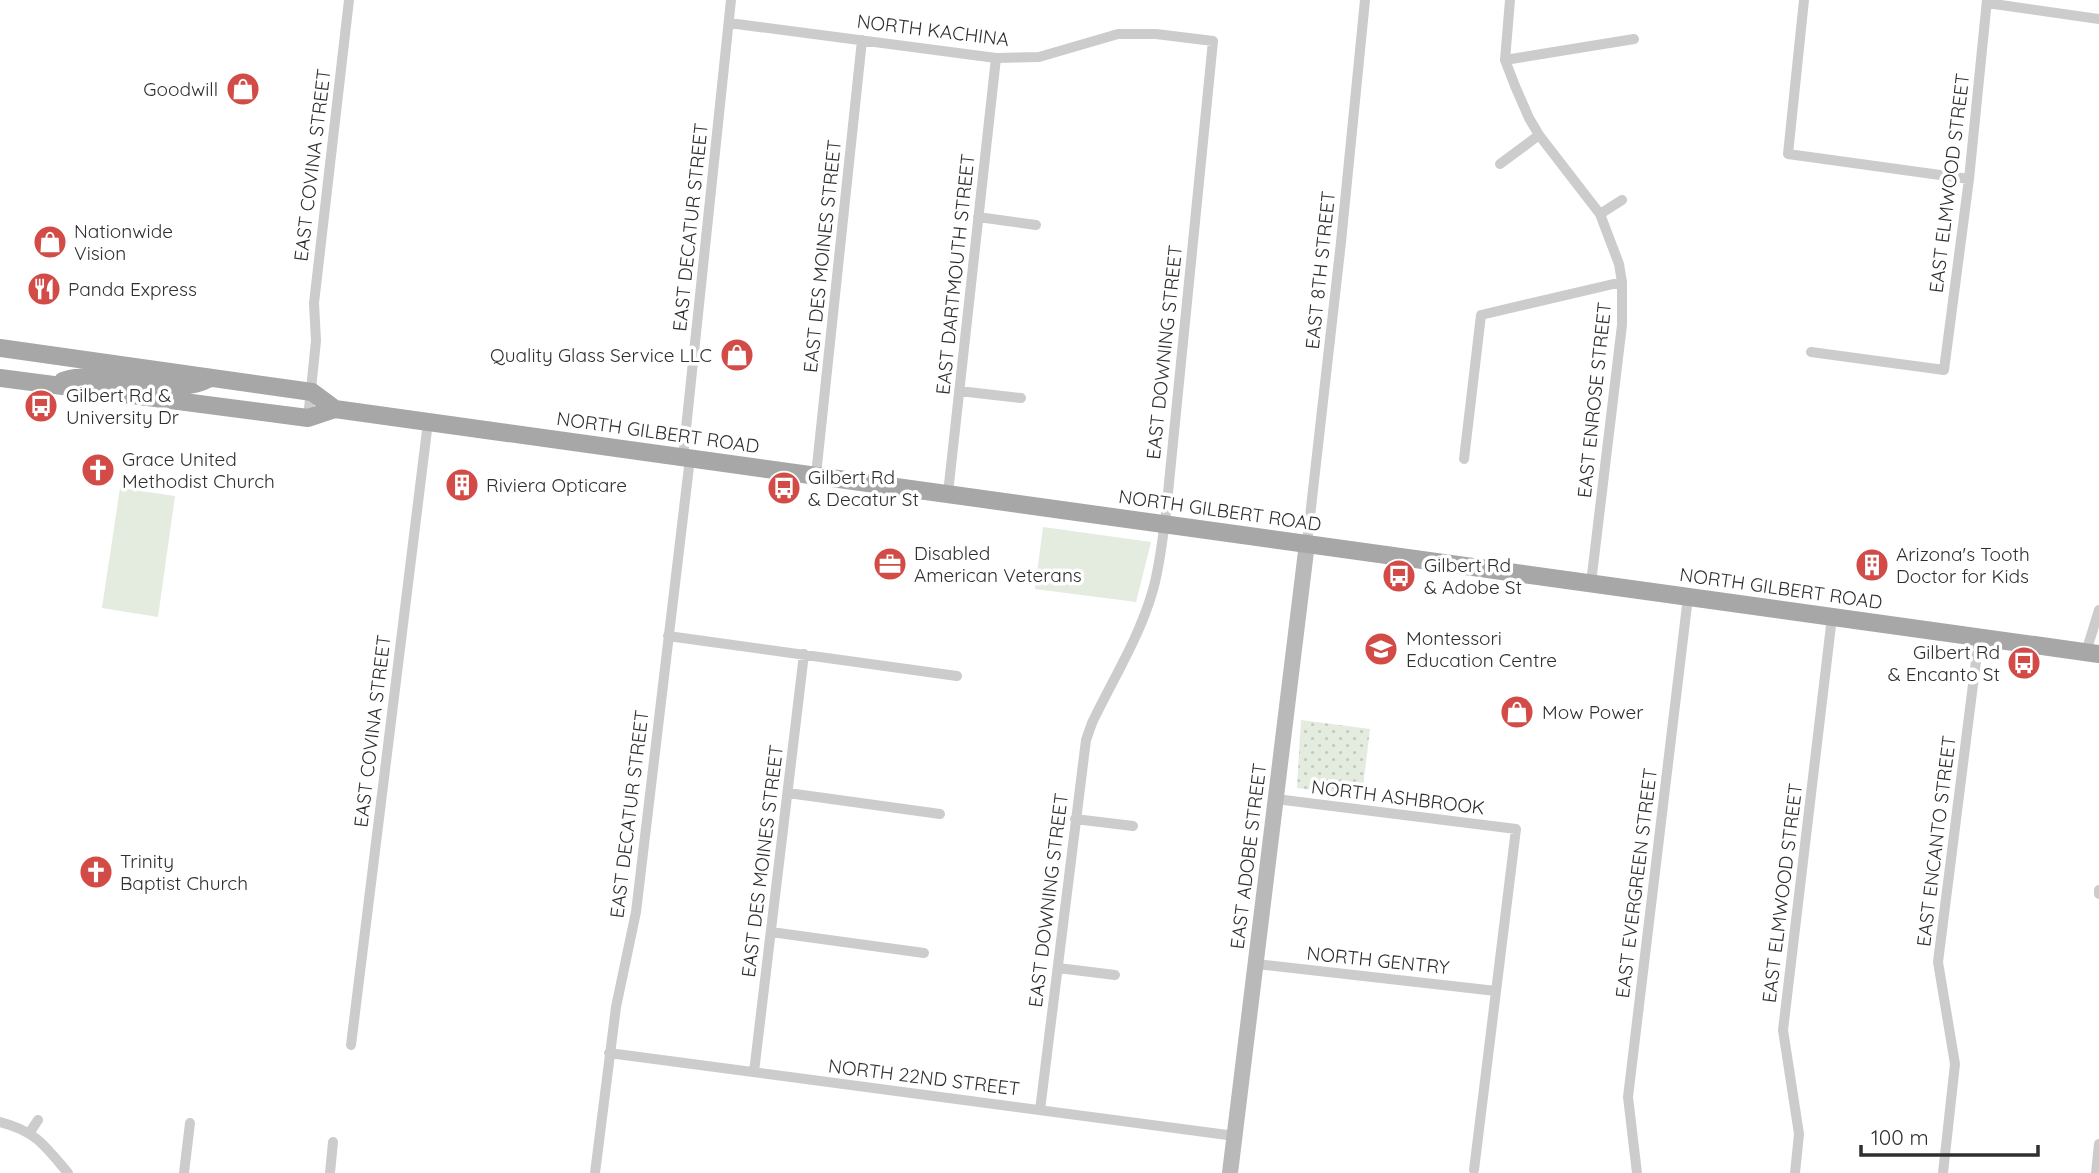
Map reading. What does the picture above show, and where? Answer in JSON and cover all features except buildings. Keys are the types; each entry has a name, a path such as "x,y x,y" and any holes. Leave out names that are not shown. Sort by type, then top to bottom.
{"main road":[{"name":"NORTH GILBERT ROAD","path":"0,348 312,392 335,409"},
{"path":"53,385 83,377 122,379 130,374 134,367"},
{"name":"NORTH GILBERT ROAD","path":"0,378 308,418 335,409 2092,653"},
{"path":"131,395 134,387 140,384 186,387 196,386 211,378"}],"street":[{"name":"EAST COVINA STREET","path":"308,418 317,341 314,303 349,0"},
{"name":"EAST DECATUR STREET","path":"595,1173 617,998 636,912 668,636 731,0"},
{"name":"EAST 8TH STREET","path":"1307,543 1365,0"},
{"name":"EAST ENROSE STREET","path":"1510,0 1505,60 1539,135 1600,214 1619,264 1622,282 1622,325 1591,583"},
{"path":"1804,0 1788,154 1969,179"},
{"path":"1987,2 2099,19"},
{"name":"EAST ELMWOOD STREET","path":"1811,352 1944,370 1969,179 1987,2"},
{"name":"NORTH KACHINA","path":"729,23 996,58 1039,57 1118,34 1156,34 1213,41"},
{"path":"1505,60 1634,39"},
{"name":"EAST DES MOINES STREET","path":"816,475 862,40"},
{"name":"EAST DOWNING STREET","path":"1040,1110 1084,748 1088,730 1147,608 1156,581 1165,523 1213,41"},
{"name":"EAST DARTMOUTH STREET","path":"948,493 996,58"},
{"path":"1500,164 1539,135"},
{"path":"1600,214 1622,200"},
{"path":"978,217 1037,225"},
{"path":"1464,459 1481,316 1622,282"},
{"path":"959,391 1021,398"},
{"name":"EAST COVINA STREET","path":"351,1045 428,422"},
{"name":"EAST ADOBE STREET","path":"1230,1173 1307,543"},
{"name":"EAST EVERGREEN STREET","path":"1637,1173 1628,1097 1688,597"},
{"path":"2092,653 2099,610"},
{"name":"EAST ELMWOOD STREET","path":"1795,1173 1799,1134 1783,1030 1832,617"},
{"path":"668,636 957,676"},
{"name":"EAST ENCANTO STREET","path":"1942,1173 1955,1064 1938,962 1979,637"},
{"name":"EAST DES MOINES STREET","path":"754,1072 804,654"},
{"path":"788,793 940,814"},
{"name":"NORTH ASHBROOK","path":"1276,799 1516,829 1496,991"},
{"path":"1075,819 1133,826"},
{"path":"771,932 924,953"},
{"name":"NORTH GENTRY","path":"1256,964 1496,991"},
{"path":"1058,968 1115,975"},
{"path":"1474,1170 1496,991"},
{"name":"NORTH 22ND STREET","path":"609,1053 1235,1136"},
{"path":"30,1132 38,1120"},
{"path":"0,1122 30,1132 68,1173"},
{"path":"184,1173 190,1123"},
{"path":"330,1173 333,1142"},
{"path":"2096,1173 2099,1144"}],"shaded area":[{"path":"120,488 175,496 158,617 102,608"},
{"path":"1043,527 1151,542 1136,602 1035,589"},
{"path":"1301,720 1370,729 1362,796 1297,788"}],"place":[{"name":"Goodwill","path":"243,89"},
{"name":"Nationwide Vision","path":"50,242"},
{"name":"Panda Express","path":"44,289"},
{"name":"Quality Glass Service LLC","path":"737,355"},
{"name":"Gilbert Rd & University Dr","path":"41,406"},
{"name":"Grace United Methodist Church","path":"98,470"},
{"name":"Riviera Opticare","path":"462,485"},
{"name":"Gilbert Rd & Decatur St","path":"784,488"},
{"name":"Disabled American Veterans","path":"890,564"},
{"name":"Arizona's Tooth Doctor for Kids","path":"1872,565"},
{"name":"Gilbert Rd & Adobe St","path":"1399,576"},
{"name":"Montessori Education Centre","path":"1381,649"},
{"name":"Gilbert Rd & Encanto St","path":"2024,663"},
{"name":"Mow Power","path":"1517,712"},
{"name":"Trinity Baptist Church","path":"96,872"}]}
